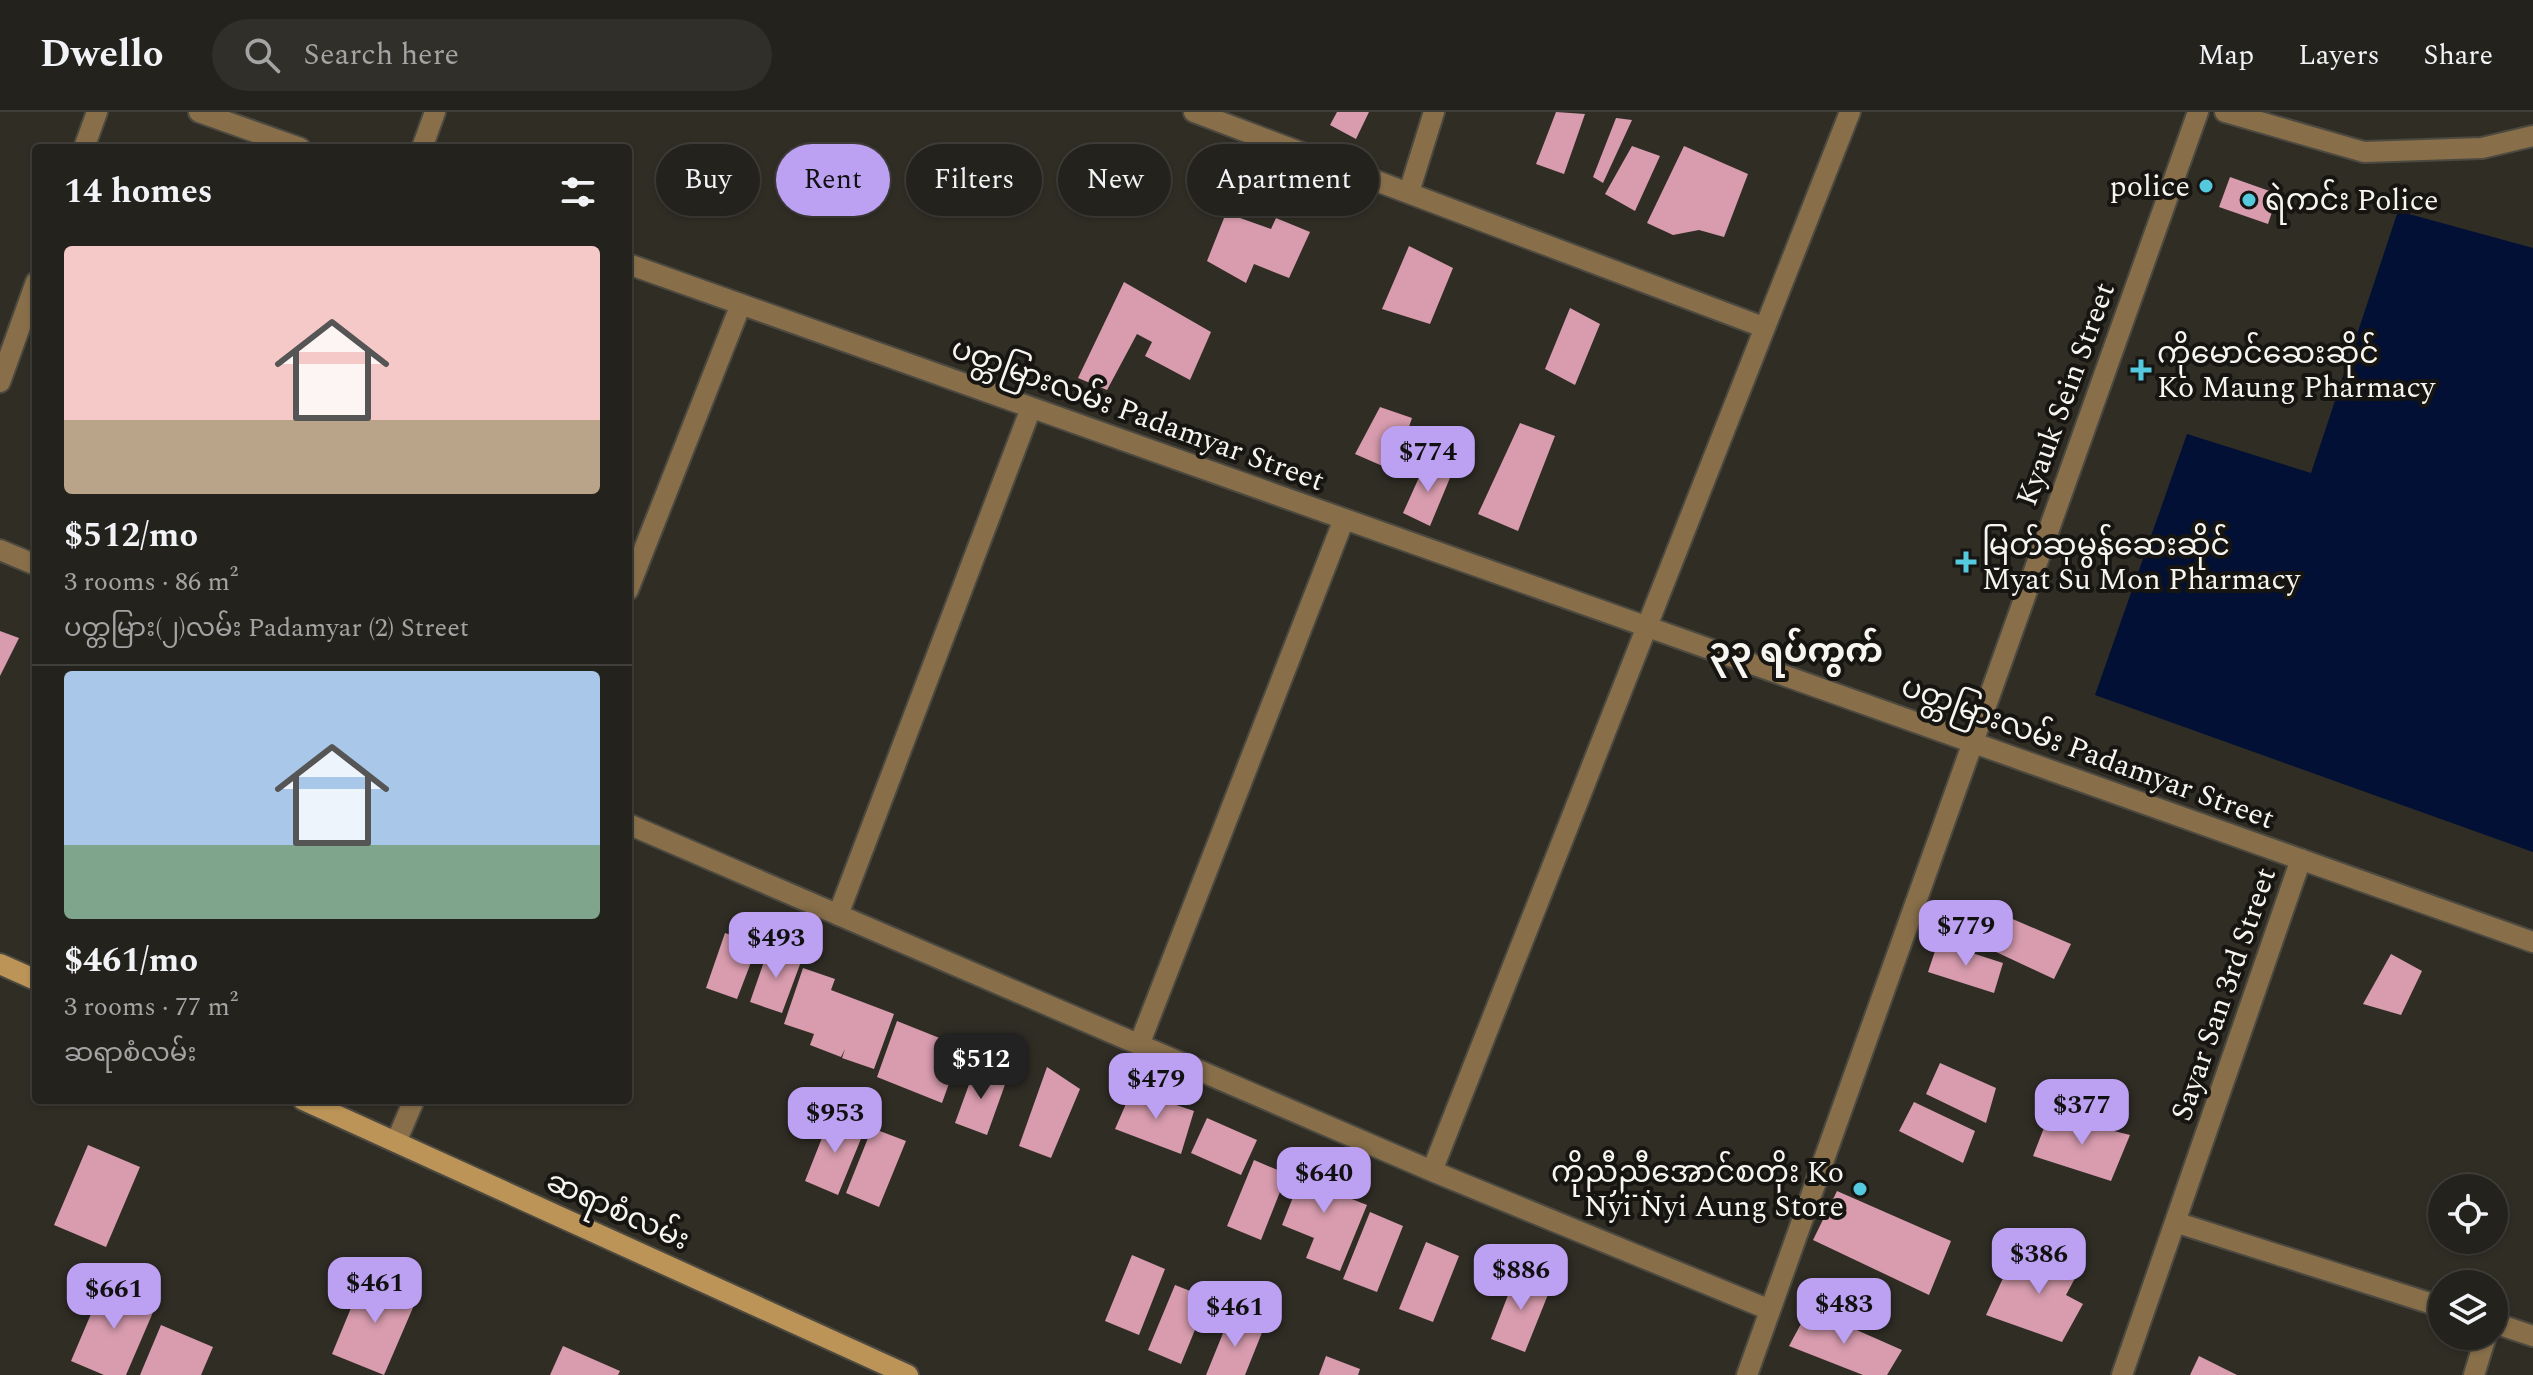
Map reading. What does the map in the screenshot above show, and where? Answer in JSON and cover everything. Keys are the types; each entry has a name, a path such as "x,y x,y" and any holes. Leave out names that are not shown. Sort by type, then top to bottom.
{"main road":[{"path":"0,964 32,978"},
{"name":"ဆရာစံလမ်း","path":"312,1104 908,1375"}],"street":[{"path":"85,144 97,112"},
{"path":"199,112 289,144"},
{"path":"423,144 435,112"},
{"path":"1194,112 1763,327"},
{"path":"1409,192 1434,112"},
{"path":"1432,1171 1850,112"},
{"name":"Kyauk Sein Street","path":"1747,1375 2198,112"},
{"path":"2225,112 2364,152 2482,148 2533,136"},
{"name":"ပတ္တမြားလမ်း Padamyar Street","path":"632,265 2533,942"},
{"path":"0,382 32,293"},
{"path":"632,580 741,304"},
{"path":"838,915 1031,408"},
{"path":"1139,1045 1344,519"},
{"path":"0,550 32,563"},
{"path":"632,826 1432,1171 1770,1310"},
{"name":"Sayar San 3rd Street","path":"2122,1375 2178,1223 2301,859"},
{"path":"396,1142 412,1104"},
{"path":"2178,1223 2428,1303"},
{"path":"2508,1328 2533,1336"},
{"path":"2474,1375 2482,1350"}],"water":[{"path":"2398,211 2533,248 2533,852 2095,695 2187,434 2311,473"}],"building":[{"path":"1337,112 1369,112 1356,139 1330,125"},
{"path":"1556,112 1585,114 1564,174 1536,164"},
{"path":"1616,118 1632,120 1603,183 1593,177"},
{"path":"1632,146 1660,156 1635,211 1605,194"},
{"path":"1684,146 1748,174 1724,237 1699,230 1673,235 1647,223"},
{"name":"ရဲကင်း Police","path":"2230,177 2278,194 2268,224 2219,207"},
{"path":"1225,216 1234,216 1271,229 1276,218 1310,232 1289,278 1254,264 1246,283 1207,261"},
{"path":"1409,246 1453,268 1430,324 1382,309"},
{"path":"1124,282 1211,332 1190,380 1145,356 1152,342 1137,334 1107,390 1078,378"},
{"path":"1570,308 1600,324 1575,385 1545,369"},
{"path":"1380,407 1412,418 1394,471 1355,454"},
{"path":"1520,423 1555,436 1518,531 1478,514"},
{"path":"1425,464 1452,473 1430,526 1403,513"},
{"path":"0,631 19,638 0,676"},
{"path":"1994,911 2071,944 2054,979 1979,944"},
{"path":"725,933 758,944 737,999 706,988"},
{"path":"1938,942 2003,963 1994,993 1928,972"},
{"path":"769,947 802,959 782,1013 750,1002"},
{"path":"2391,954 2422,971 2401,1015 2363,1004"},
{"path":"803,968 835,979 831,990 894,1014 874,1069 842,1058 845,1049 841,1057 810,1045 814,1034 784,1024"},
{"path":"897,1021 962,1047 942,1103 877,1077"},
{"path":"1940,1063 1996,1088 1986,1123 1926,1094"},
{"path":"1047,1067 1080,1089 1051,1158 1019,1146"},
{"path":"975,1068 1007,1079 987,1135 955,1123"},
{"path":"1132,1090 1194,1111 1181,1154 1115,1129"},
{"path":"1914,1102 1975,1131 1963,1163 1899,1131"},
{"path":"831,1115 865,1129 838,1195 805,1181"},
{"path":"2049,1115 2130,1135 2111,1181 2033,1156"},
{"path":"1207,1118 1257,1140 1241,1175 1191,1153"},
{"path":"872,1128 906,1141 879,1207 846,1193"},
{"path":"88,1145 140,1167 106,1247 54,1225"},
{"path":"1308,1159 1342,1173 1334,1192 1367,1205 1340,1271 1306,1258 1314,1238 1282,1225"},
{"path":"1254,1160 1287,1174 1261,1240 1227,1226"},
{"path":"1837,1191 1951,1241 1929,1295 1813,1240"},
{"path":"1370,1212 1403,1226 1377,1292 1343,1279"},
{"path":"1426,1242 1459,1256 1433,1322 1399,1309"},
{"path":"2037,1243 2081,1267 2066,1295 2083,1304 2062,1342 1986,1315 2004,1276 2021,1279"},
{"path":"1132,1255 1165,1269 1139,1335 1105,1321"},
{"path":"1517,1272 1551,1287 1525,1352 1491,1339"},
{"path":"365,1274 418,1296 384,1375 332,1354"},
{"path":"105,1281 157,1303 126,1375 104,1375 71,1361"},
{"path":"1175,1285 1208,1298 1181,1364 1148,1350"},
{"path":"1809,1309 1902,1350 1887,1375 1863,1375 1789,1346"},
{"path":"1230,1316 1263,1330 1245,1375 1206,1375"},
{"path":"161,1325 213,1347 201,1375 140,1375"},
{"path":"563,1346 620,1371 618,1375 550,1375"},
{"path":"1326,1356 1360,1369 1358,1375 1319,1375"},
{"path":"2199,1356 2237,1375 2190,1375"}],"place":[{"name":"police","path":"2206,186"},
{"name":"ရဲကင်း Police","path":"2249,200"},
{"name":"ကိုမောင်ဆေးဆိုင် Ko Maung Pharmacy","path":"2141,370"},
{"name":"မြတ်ဆုမွန်ဆေးဆိုင် Myat Su Mon Pharmacy","path":"1966,562"},
{"name":"ကိုညီညီအောင်စတိုး Ko Nyi Nyi Aung Store","path":"1860,1189"}],"district":[{"name":"၃၃ ရပ်ကွက်","path":"1796,650"}]}
